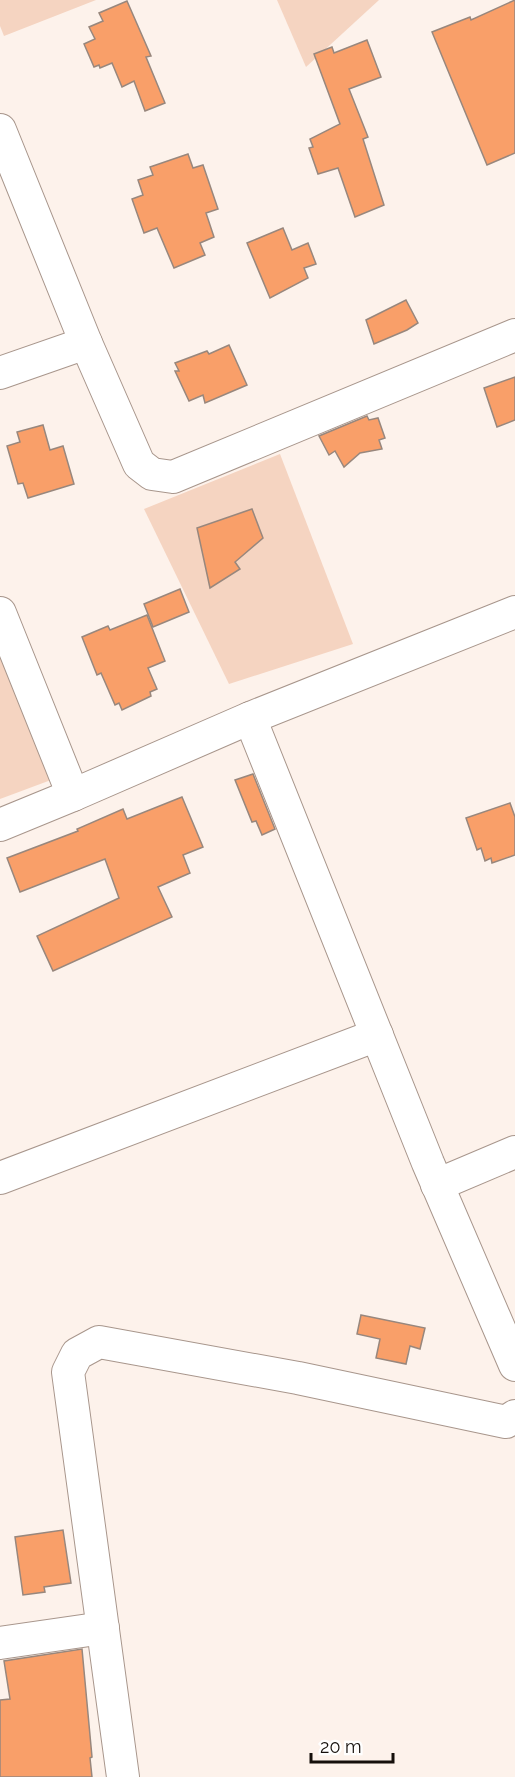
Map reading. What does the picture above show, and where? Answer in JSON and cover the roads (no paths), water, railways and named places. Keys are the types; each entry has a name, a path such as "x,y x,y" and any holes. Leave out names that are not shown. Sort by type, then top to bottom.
{"street":[{"path":"0,130 86,343 139,464 152,474 173,477 515,335"},
{"path":"0,374 86,343"},
{"path":"0,825 249,718 515,612"},
{"path":"0,613 73,795"},
{"path":"249,718 437,1185 515,1365"},
{"path":"0,1178 376,1035"},
{"path":"437,1185 515,1152"},
{"path":"123,1777 68,1372 77,1354 99,1342 298,1378 506,1422 515,1416"},
{"path":"0,1643 103,1628"}]}
